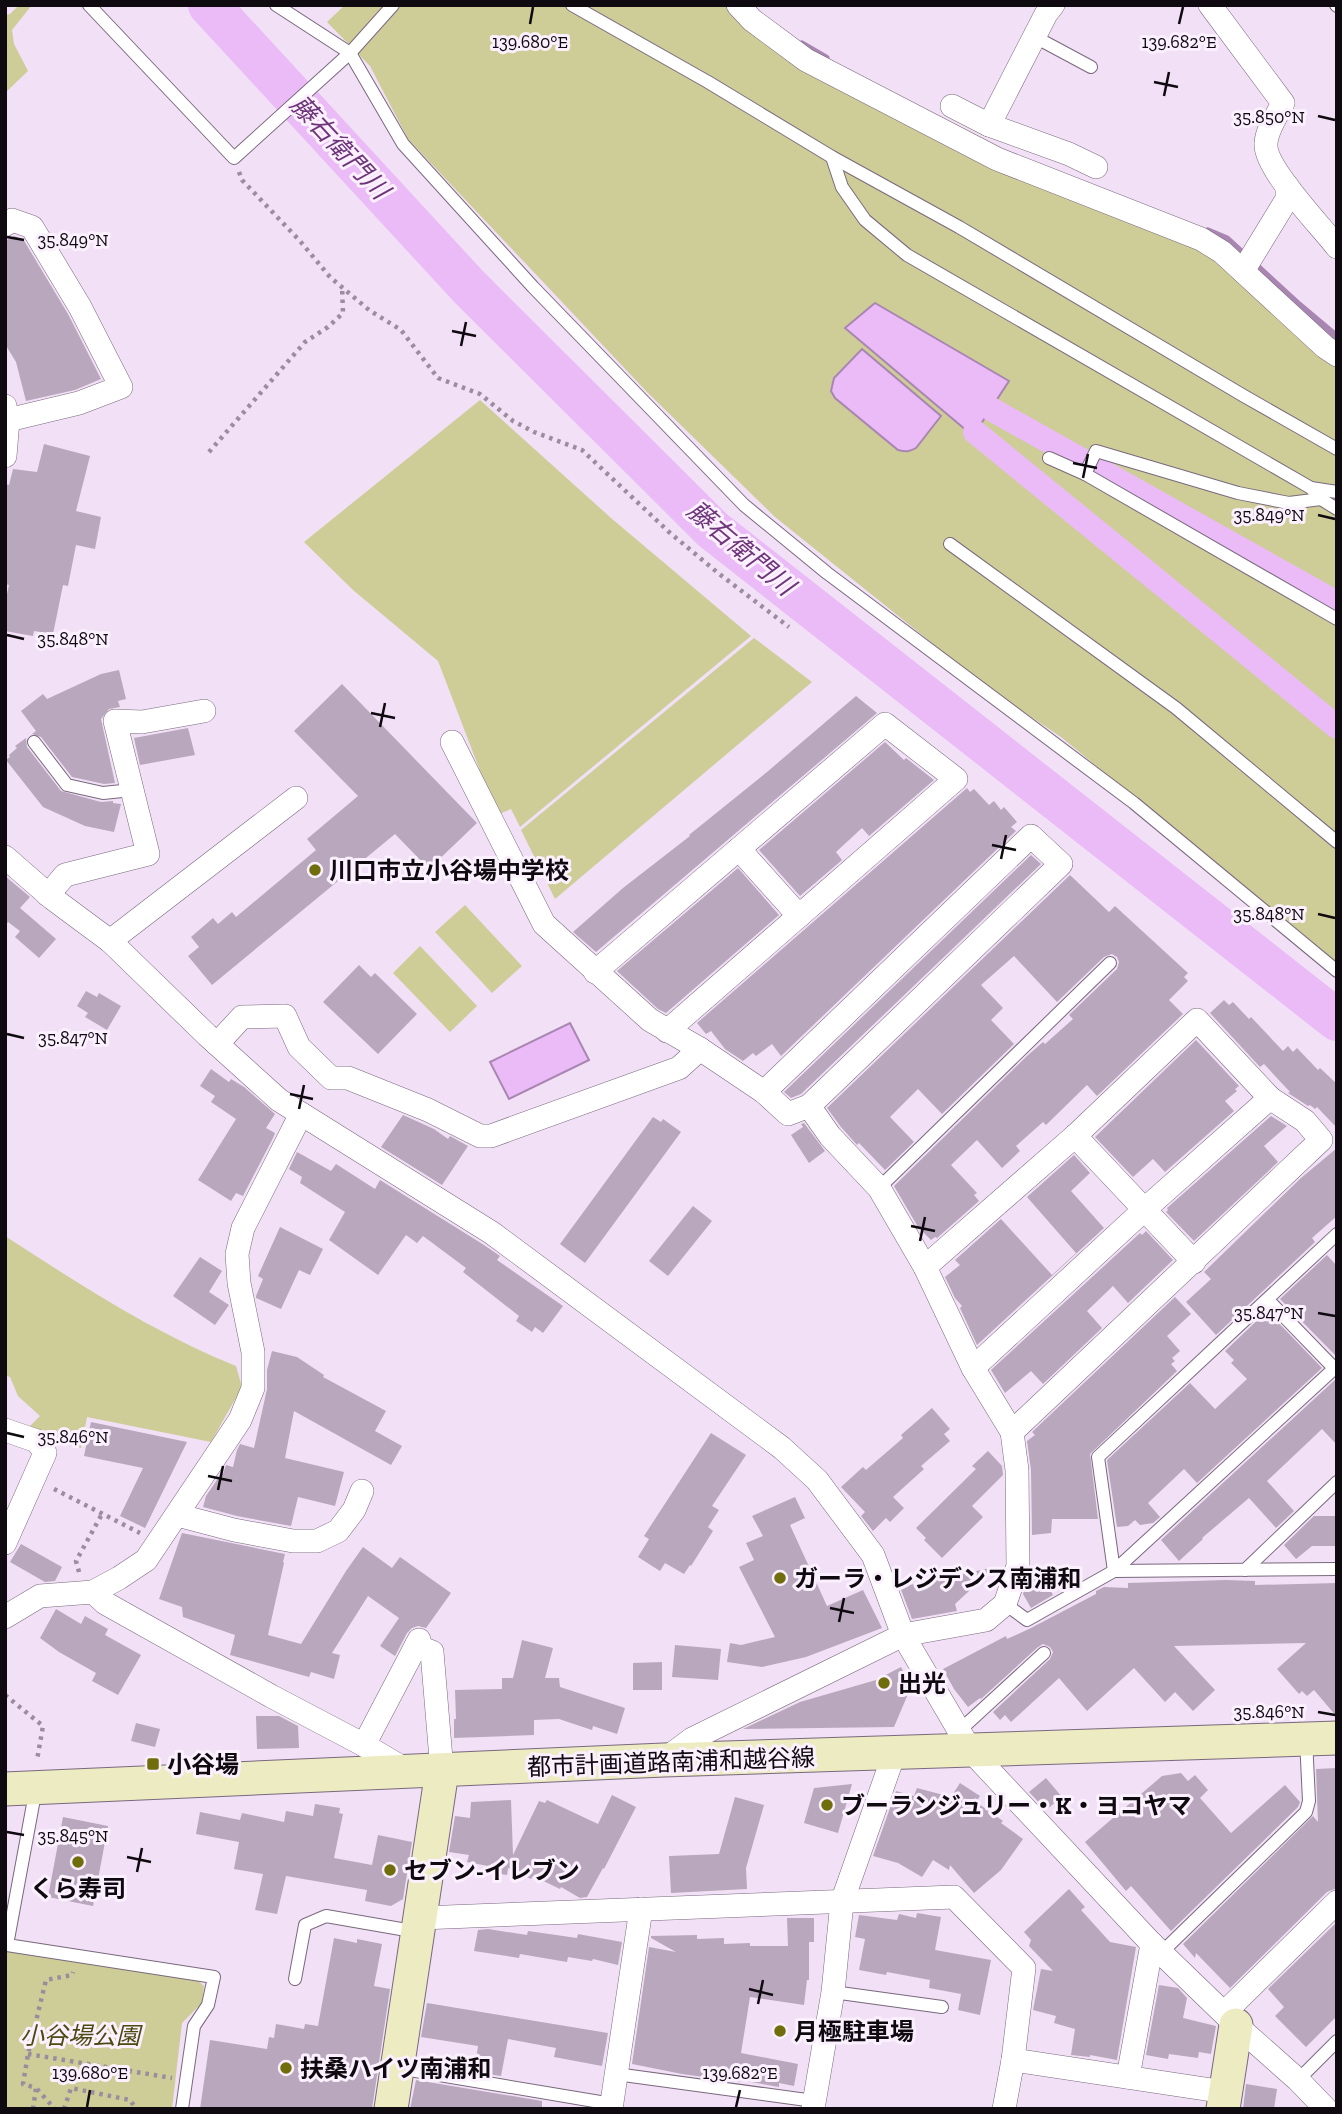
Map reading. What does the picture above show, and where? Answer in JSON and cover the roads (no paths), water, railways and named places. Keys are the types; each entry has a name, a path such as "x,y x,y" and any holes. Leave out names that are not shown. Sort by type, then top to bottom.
{"street":[{"path":"738,5 752,20 806,60 997,159 1201,239 1222,252 1337,355"},
{"path":"989,125 1053,5"},
{"path":"1210,5 1283,103 1265,141 1266,155 1287,186 1337,247"},
{"path":"952,106 989,125 1096,167"},
{"path":"1243,271 1287,199 1287,186"},
{"path":"5,225 12,220 32,227 80,307 121,387 79,402 7,413 5,456"},
{"path":"48,895 65,875 148,854 115,720 142,722 204,711"},
{"path":"595,972 885,724 956,779 667,1031"},
{"path":"452,742 544,924 650,1020 700,1049 764,1092 788,1114 809,1106 1060,864 1031,836 764,1092"},
{"path":"110,941 296,798"},
{"path":"739,849 799,916"},
{"path":"5,857 48,895 110,941 279,1100 492,1233 782,1448 817,1480 873,1555 903,1634 965,1741 1157,1948 1326,2109"},
{"path":"217,1044 242,1017 285,1016 299,1047 331,1078 348,1078 428,1110 480,1136 491,1136 679,1068 700,1049"},
{"path":"925,1267 1075,1136 1197,1020 1270,1098 1305,1121 1321,1140 1012,1432"},
{"path":"972,1368 1270,1098"},
{"path":"664,1760 692,1739 903,1634 986,1619 1005,1604 1018,1566 1017,1470 1012,1432 972,1368 925,1267 879,1188 830,1136 809,1106"},
{"path":"5,1617 40,1596 89,1592 119,1578 146,1560 240,1420 253,1388 253,1352 239,1283 237,1254 243,1228 302,1114"},
{"path":"1075,1136 1194,1262"},
{"path":"5,1430 37,1441 45,1453 5,1543"},
{"path":"177,1515 234,1530 293,1541 317,1541 338,1531 354,1510 362,1491"},
{"path":"89,1592 408,1771"},
{"path":"364,1745 417,1643 432,1652 442,1771 391,2109"},
{"name":"都市計画道路南浦和越谷線","path":"24,1788 664,1760 894,1754 965,1741 1321,1738"},
{"path":"813,2105 833,1992 842,1902 894,1754"},
{"path":"420,1925 640,1909 954,1897 1024,1968 1004,2109"},
{"path":"1013,2060 1128,2077 1224,2100 1230,2019 1337,1902"},
{"path":"611,2106 640,1909"},
{"path":"1128,2077 1157,1948"}],"lane":[{"path":"89,5 233,158 350,52 393,5"},
{"path":"276,5 350,52 403,144 533,286 744,505 827,573 1134,803 1337,971"},
{"path":"572,5 1337,449"},
{"path":"1035,37 1091,67"},
{"path":"832,158 842,187 864,220 907,255 1311,488 1321,499 1337,509"},
{"path":"1085,474 1096,451 1238,494 1289,503 1321,499"},
{"path":"1049,458 1085,474 1337,619"},
{"path":"1311,488 1337,492"},
{"path":"950,544 1176,708 1337,842"},
{"path":"34,742 67,785 103,793 132,790"},
{"path":"879,1188 1110,963"},
{"path":"1114,1571 1098,1457 1337,1234"},
{"path":"1005,1604 1027,1620 1114,1571 1336,1367 1268,1300"},
{"path":"1245,1570 1337,1482"},
{"path":"1114,1571 1337,1569"},
{"path":"965,1741 1044,1653"},
{"path":"1157,1948 1306,1812 1321,1738"},
{"path":"24,1788 7,1945 214,1977 208,2005 194,2026 182,2109"},
{"path":"295,1979 305,1925 326,1916 420,1925"},
{"path":"833,1992 942,2007"},
{"path":"1297,2080 1337,2041"},
{"path":"397,2068 611,2106"},
{"path":"616,2074 813,2105"}],"waterway":[{"name":"藤右衛門川","path":"209,5 469,287 713,530 1337,1020"},
{"path":"802,44 826,58"},
{"path":"1208,231 1227,239 1337,337"},
{"path":"991,409 1337,603"},
{"path":"975,432 1337,727"}],"place":[{"name":"川口市立小谷場中学校","path":"315,870"},
{"name":"ガーラ・レジデンス南浦和","path":"780,1578"},
{"name":"出光","path":"884,1683"},
{"name":"小谷場","path":"153,1764"},
{"name":"ブーランジュリー・K・ヨコヤマ","path":"827,1805"},
{"name":"くら寿司","path":"78,1862"},
{"name":"セブン-イレブン","path":"390,1870"},
{"name":"月極駐車場","path":"780,2031"},
{"name":"扶桑ハイツ南浦和","path":"286,2068"}],"park label":[{"name":"小谷場公園","path":"80,2035"}]}
